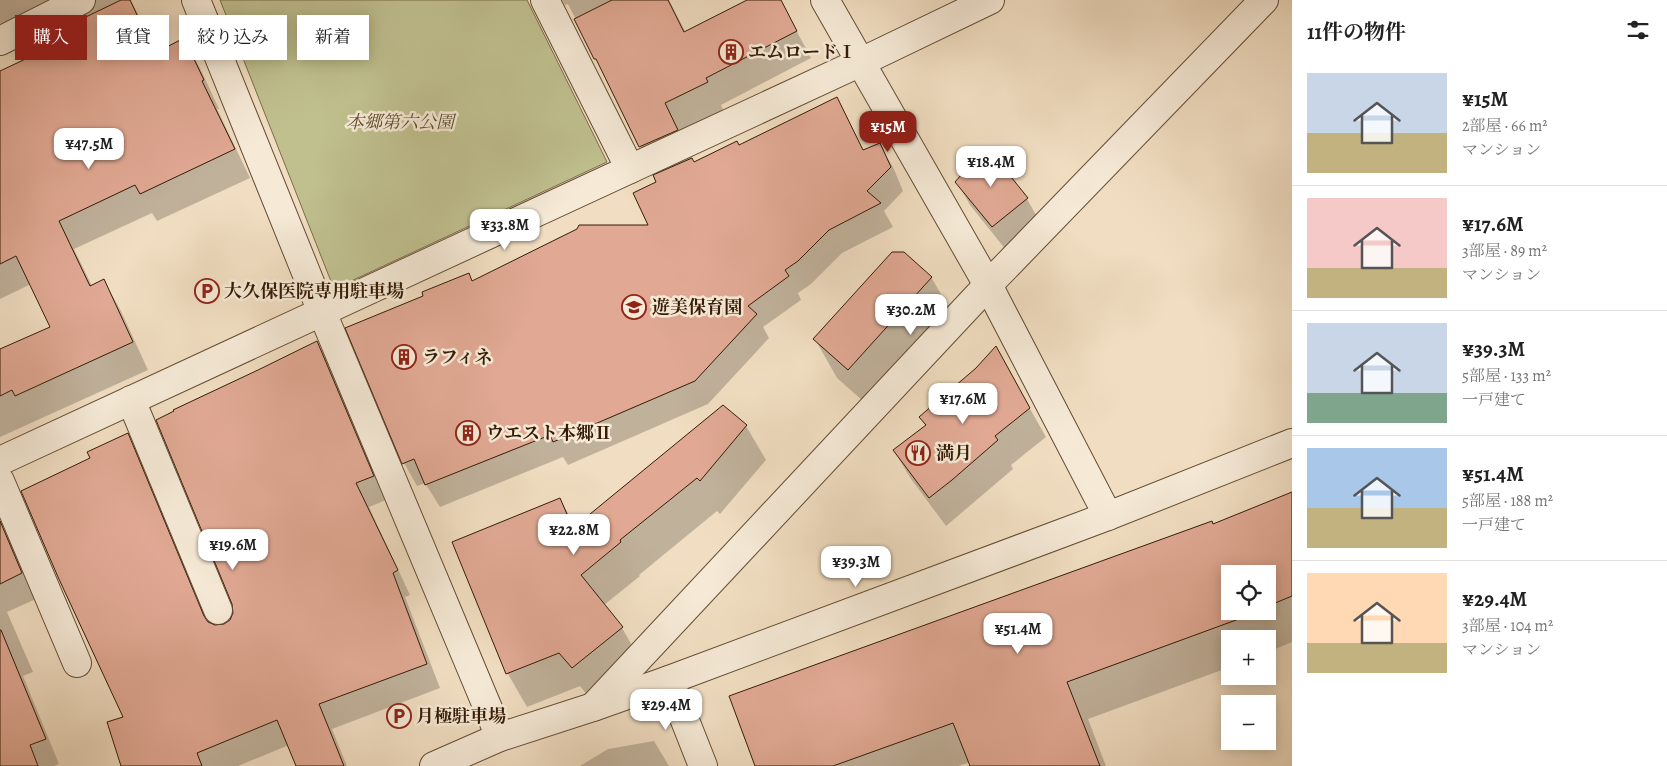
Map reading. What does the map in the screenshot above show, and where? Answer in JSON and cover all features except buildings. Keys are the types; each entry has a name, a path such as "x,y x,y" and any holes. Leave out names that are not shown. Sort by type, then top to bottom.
{"street":[{"path":"0,41 81,0"},
{"path":"196,0 322,312 500,737"},
{"path":"544,0 630,169"},
{"path":"825,0 988,285 1108,516"},
{"path":"0,462 861,62 990,0"},
{"path":"593,708 988,285 1264,0"},
{"path":"131,400 218,610"},
{"path":"434,766 500,737 593,708 669,680 1108,516 1292,443"},
{"path":"0,481 77,663"},
{"path":"669,680 703,766"}],"green space":[{"name":"本郷第六公園","path":"220,0 527,0 607,162 334,289 244,60 287,60 287,15 226,15"}],"place":[{"name":"エムロードⅠ","path":"731,52"},
{"name":"大久保医院専用駐車場","path":"207,291"},
{"name":"遊美保育園","path":"634,307"},
{"name":"ラフィネ","path":"404,357"},
{"name":"ウエスト本郷Ⅱ","path":"468,433"},
{"name":"満月","path":"918,453"},
{"name":"月極駐車場","path":"399,716"}]}
